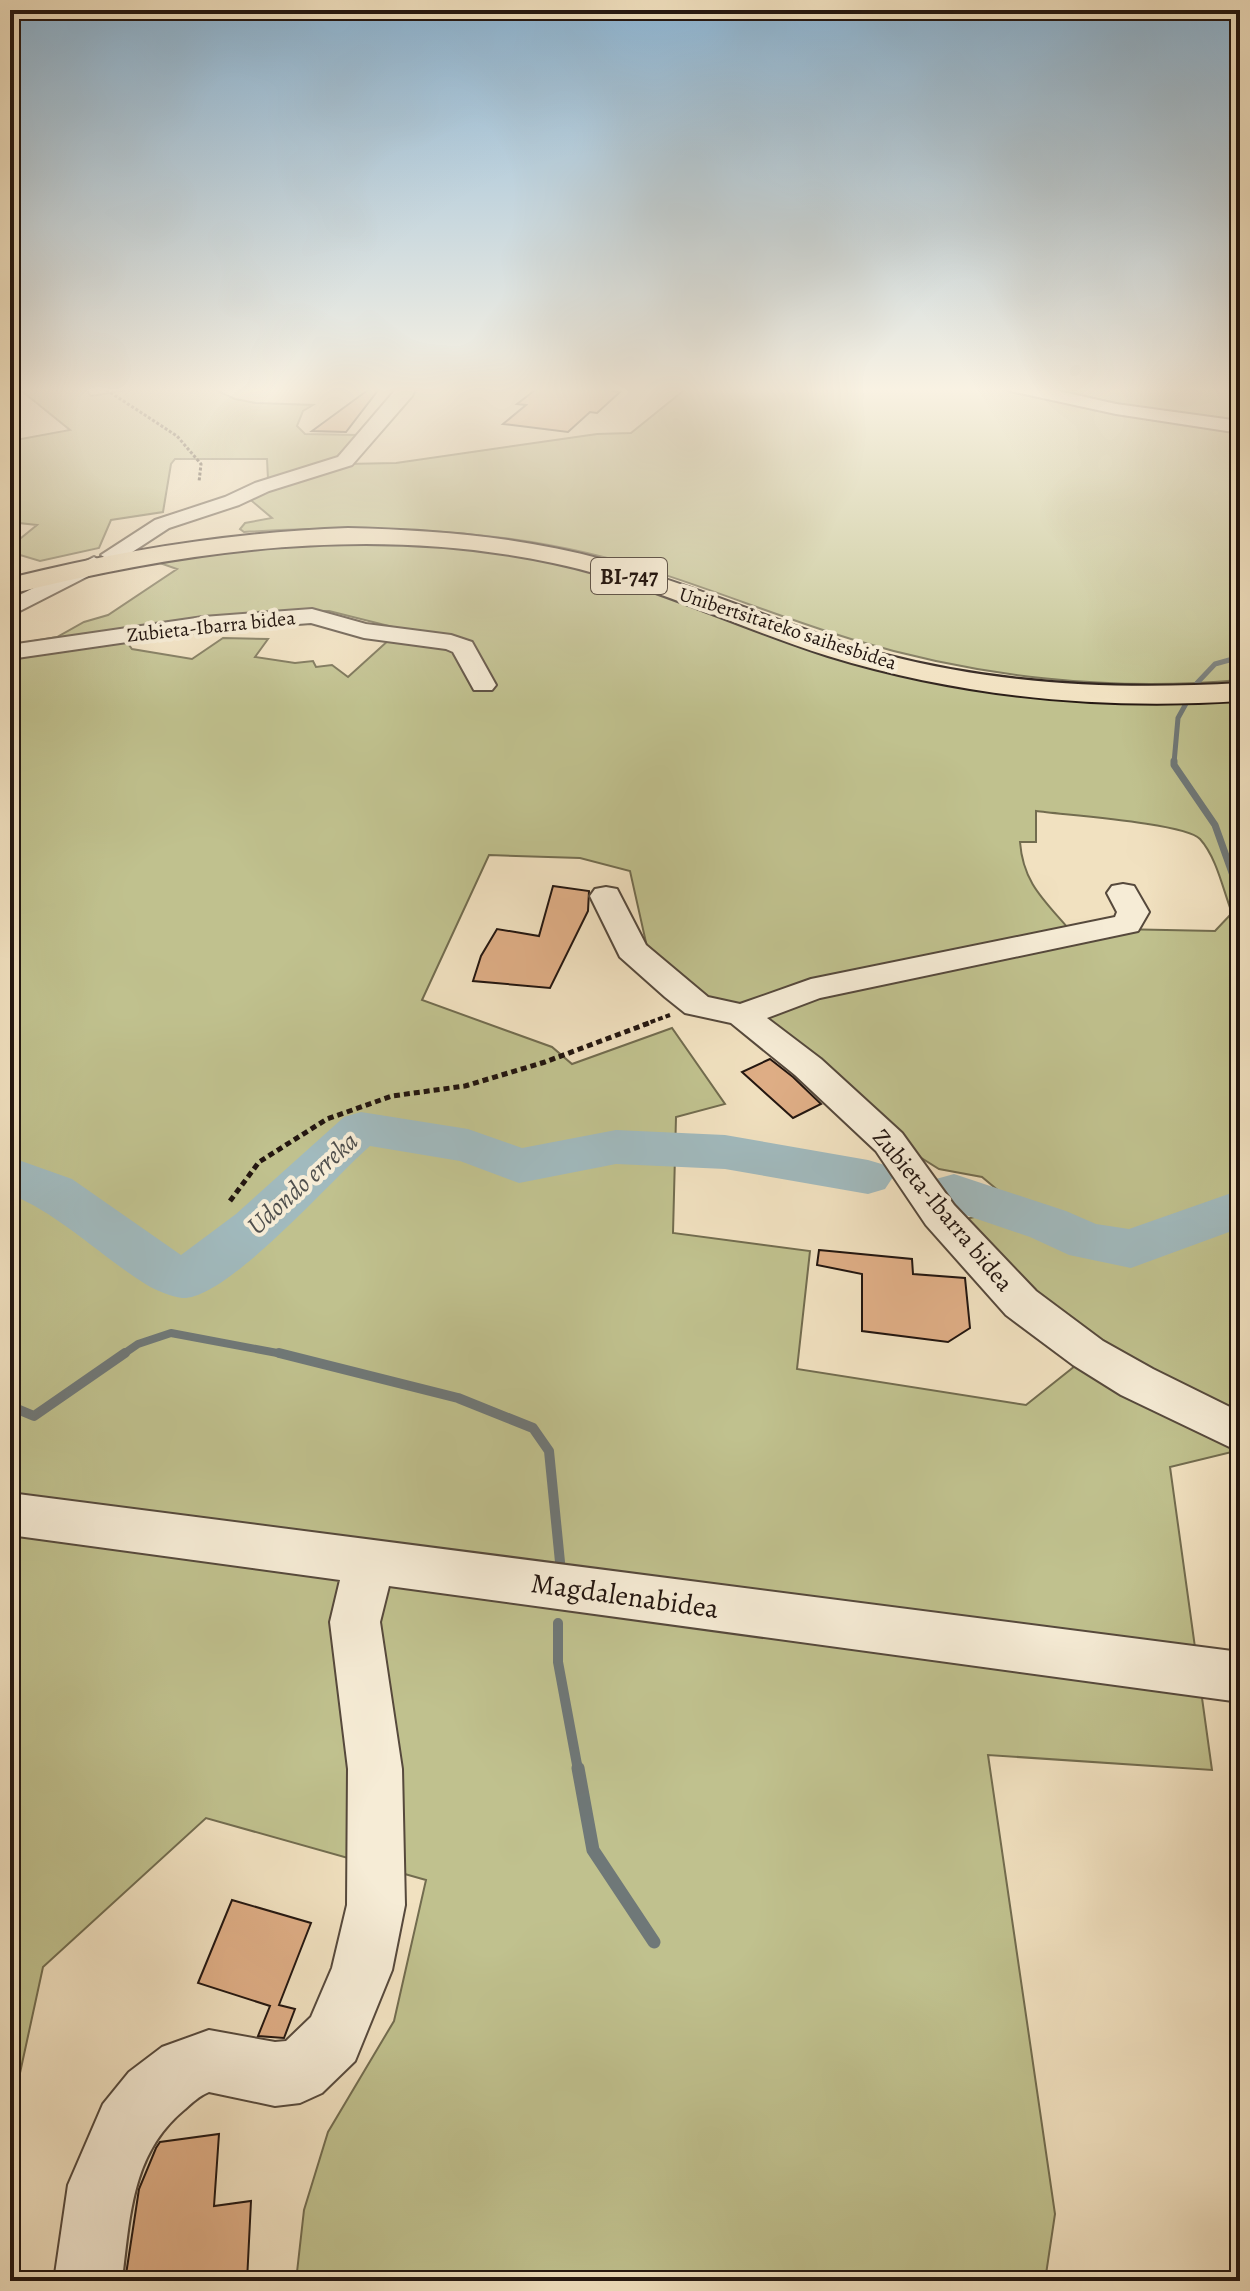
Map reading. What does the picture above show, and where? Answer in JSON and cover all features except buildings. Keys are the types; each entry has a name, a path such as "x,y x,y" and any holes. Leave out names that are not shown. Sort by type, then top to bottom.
{"main road":[{"name":"Unibertsitateko saihesbidea","path":"10,583 103,560 216,538 314,531 412,531 501,540 585,557 860,649 963,672 1093,686 1205,688 1240,685"},
{"name":"Unibertsitateko saihesbidea","path":"103,560 256,539 382,535 461,540 596,566 878,661 938,673 1082,693 1155,696 1240,692"}],"street":[{"path":"10,609 103,560 162,524 247,494"},
{"name":"Zubieta-Ibarra bidea","path":"10,652 203,624 312,616 364,631 451,642 463,647 483,685"},
{"path":"742,1015 811,989 1127,924 1133,912 1123,893"},
{"name":"Zubieta-Ibarra bidea","path":"606,896 632,950 697,1005 742,1015 808,1067 889,1142 940,1215 1021,1303 1088,1353 1125,1375 1240,1433"},
{"name":"Magdalenabidea","path":"10,1514 1240,1677"},
{"path":"88,2281 101,2185 126,2127 152,2095 184,2069 209,2061 275,2074 300,2071 333,2039 362,1970 376,1905 375,1769 355,1622 370,1561"}],"path":[{"path":"230,1201 259,1162 327,1119 366,1102 479,1082 545,1062 697,1005"}],"green space":[{"path":"10,494 166,494 163,512 111,520 99,548 40,561 10,552 10,547 37,525 10,522"},
{"path":"1240,494 1240,680 1142,684 1093,682 995,672 946,663 851,639 621,562 545,544 416,530 244,532 240,529 245,523 272,518 246,496"},
{"path":"282,542 448,544 577,565 857,662 1174,702 1240,702 1240,1450 1170,1467 1212,1770 988,1755 1055,2214 1045,2281 296,2281 304,2210 328,2132 394,2021 426,1880 206,1818 43,1967 10,2119 10,645 57,637 84,622 108,615 177,569 157,562","holes":["289,611 329,611 401,629 348,677 332,665 316,667 313,661 295,663 255,657 268,639 223,638 192,659 132,649 126,641","1036,811 1150,824 1190,833 1200,839 1211,855 1232,913 1215,931 1068,928 1036,889 1025,868 1020,842 1036,842","489,855 580,858 630,871 647,947 716,1003 766,1017 915,1154 939,1169 982,1177 1006,1197 987,1214 957,1221 1057,1317 1100,1346 1026,1405 797,1369 810,1251 673,1233 676,1117 725,1104 672,1028 572,1064 552,1047 422,1000"]}],"waterway":[{"path":"1197,683 1215,664 1240,657"},
{"path":"1174,763 1178,718 1188,700"},
{"path":"1174,763 1215,825 1240,895"},
{"name":"Udondo erreka","path":"10,1174 54,1192 168,1273 183,1278 209,1263 254,1228 361,1128 468,1146 519,1166 616,1147 725,1152 868,1177"},
{"name":"Udondo erreka","path":"954,1192 1048,1224 1087,1242 1131,1249 1240,1208"},
{"path":"122,1355 138,1344 171,1333 284,1354"},
{"path":"10,1406 34,1416 125,1353"},
{"path":"279,1353 284,1354"},
{"path":"284,1354 288,1355"},
{"path":"284,1354 458,1398 533,1428 549,1451 560,1562"},
{"path":"558,1623 558,1662 578,1770"},
{"path":"578,1768 593,1850 654,1942"}]}
